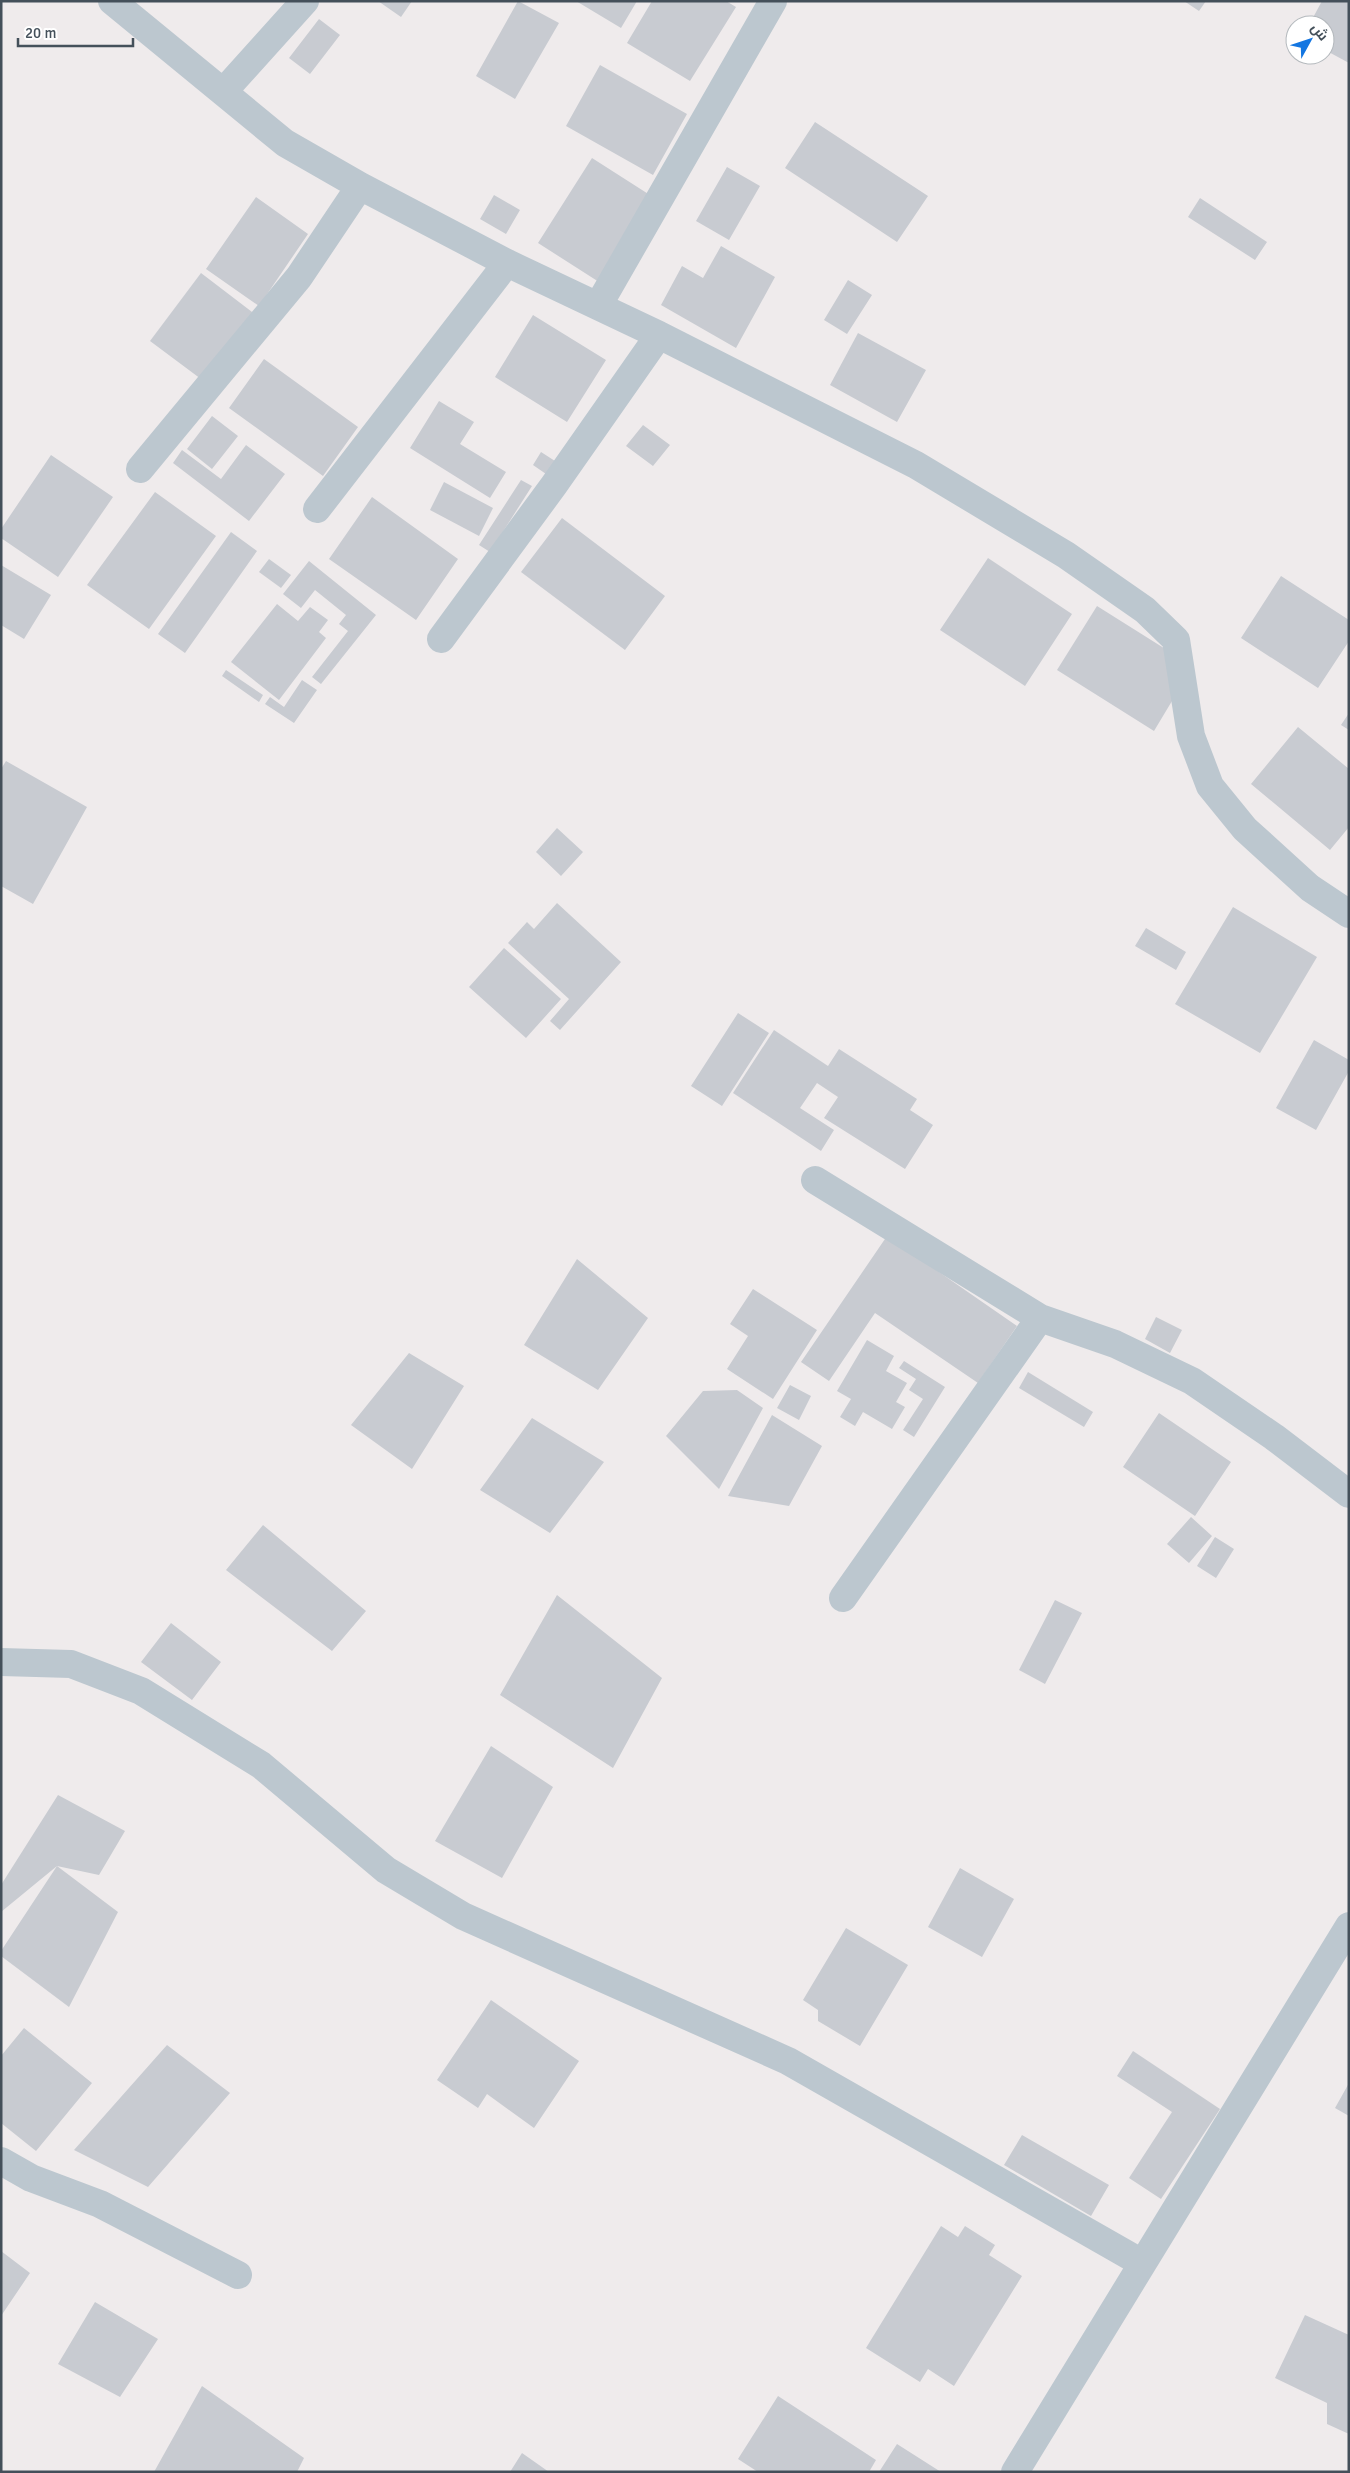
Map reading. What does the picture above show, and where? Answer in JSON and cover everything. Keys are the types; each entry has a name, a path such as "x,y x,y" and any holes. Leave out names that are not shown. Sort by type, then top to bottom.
{"street":[{"path":"112,1 285,143 360,186 507,263 659,335 916,465 1066,555 1145,610 1176,640 1191,736 1210,786 1245,829 1310,888 1349,914"},
{"path":"223,92 306,1"},
{"path":"598,306 773,1"},
{"path":"140,469 299,277 360,186"},
{"path":"317,509 507,263"},
{"path":"441,639 554,485 659,335"},
{"path":"815,1180 1040,1318 1115,1344 1192,1381 1274,1436 1349,1494"},
{"path":"843,1598 1040,1318"},
{"path":"1,1662 71,1664 141,1692 261,1765 386,1870 463,1916 788,2061 1142,2263"},
{"path":"1015,2472 1349,1926"},
{"path":"1,2161 31,2178 100,2204 238,2276"}],"building":[{"path":"378,1 412,1 401,17"},
{"path":"518,1 559,23 515,99 476,76"},
{"path":"576,1 637,1 621,28"},
{"path":"652,1 726,1 736,7 690,81 627,43"},
{"path":"1184,1 1206,1 1199,11"},
{"path":"1322,1 1349,1 1349,63 1335,55 1335,15 1314,15"},
{"path":"319,19 340,35 310,74 289,58"},
{"path":"600,65 687,114 653,175 566,126"},
{"path":"815,122 928,196 897,242 785,168"},
{"path":"592,158 653,197 599,282 538,243"},
{"path":"727,167 760,186 729,240 696,221"},
{"path":"494,195 520,210 506,234 480,219"},
{"path":"256,197 308,234 259,306 206,269"},
{"path":"1200,198 1267,242 1255,260 1188,217"},
{"path":"721,246 775,277 736,348 661,305 682,266 703,278"},
{"path":"201,273 256,315 205,382 150,341"},
{"path":"848,280 872,295 847,334 824,320"},
{"path":"533,315 606,360 567,422 495,377"},
{"path":"858,333 926,370 897,422 830,385"},
{"path":"264,359 358,427 323,476 229,408"},
{"path":"439,401 474,422 460,444 506,472 490,498 410,448"},
{"path":"212,416 238,436 212,469 187,449"},
{"path":"643,425 670,445 653,466 626,446"},
{"path":"246,445 285,474 249,521 173,463 182,450 221,479"},
{"path":"541,452 555,461 546,474 533,465"},
{"path":"51,455 113,497 58,577 1,538 1,529"},
{"path":"521,480 532,486 490,552 479,545"},
{"path":"444,482 493,508 479,536 430,510"},
{"path":"155,492 216,536 149,629 87,585"},
{"path":"372,497 458,559 416,620 329,559"},
{"path":"562,518 665,596 625,650 521,572"},
{"path":"231,532 257,551 185,653 158,634"},
{"path":"988,558 1072,614 1025,686 940,630"},
{"path":"269,559 291,575 281,588 259,572"},
{"path":"309,561 376,615 321,684 312,677 348,631 339,624 346,615 315,590 301,608 283,594"},
{"path":"1,565 51,595 24,639 1,625"},
{"path":"1281,576 1349,620 1349,641 1318,688 1241,638"},
{"path":"277,604 298,621 310,607 328,620 319,632 326,638 279,700 231,662"},
{"path":"1097,606 1167,650 1175,696 1154,731 1057,670"},
{"path":"226,670 263,695 259,702 222,676"},
{"path":"302,680 317,690 294,723 265,704 270,697 284,707"},
{"path":"1349,713 1349,730 1341,725"},
{"path":"1298,727 1349,769 1349,827 1330,850 1251,784"},
{"path":"6,761 87,807 33,904 1,886 1,769"},
{"path":"557,828 583,852 561,876 536,852"},
{"path":"557,903 621,962 560,1030 550,1021 569,999 508,943 527,922 534,929"},
{"path":"1233,907 1317,957 1260,1053 1175,1004"},
{"path":"1146,928 1186,952 1176,970 1135,946"},
{"path":"504,948 561,999 526,1038 469,987"},
{"path":"738,1013 769,1033 722,1106 691,1086"},
{"path":"774,1030 828,1066 839,1049 917,1099 910,1110 933,1125 905,1169 824,1118 838,1097 817,1083 800,1108 834,1130 821,1151 733,1093"},
{"path":"1314,1040 1349,1060 1349,1071 1316,1130 1276,1108"},
{"path":"887,1236 1017,1326 978,1383 875,1313 829,1381 801,1362"},
{"path":"577,1259 648,1318 598,1390 524,1345"},
{"path":"753,1289 817,1330 773,1399 727,1369 748,1336 730,1324"},
{"path":"1156,1317 1182,1330 1170,1353 1145,1339"},
{"path":"867,1340 894,1356 886,1371 907,1383 896,1402 905,1407 892,1429 863,1412 855,1426 840,1417 851,1399 837,1391"},
{"path":"409,1353 464,1386 412,1469 351,1425"},
{"path":"904,1361 945,1387 914,1437 903,1430 923,1399 909,1390 916,1379 899,1368"},
{"path":"1028,1372 1093,1412 1084,1427 1019,1388"},
{"path":"790,1385 811,1396 799,1420 777,1408"},
{"path":"737,1390 763,1408 719,1489 666,1436 703,1391"},
{"path":"1159,1413 1231,1462 1195,1516 1123,1467"},
{"path":"772,1415 822,1446 789,1506 728,1496"},
{"path":"532,1418 604,1462 550,1533 480,1490"},
{"path":"1191,1517 1212,1536 1189,1563 1167,1544"},
{"path":"263,1525 366,1611 332,1651 226,1570"},
{"path":"1215,1537 1234,1549 1216,1578 1197,1566"},
{"path":"557,1595 662,1678 613,1768 500,1695"},
{"path":"1055,1600 1082,1613 1045,1684 1019,1670"},
{"path":"171,1623 221,1662 192,1700 141,1662"},
{"path":"491,1746 553,1787 502,1878 435,1841"},
{"path":"58,1795 125,1831 99,1875 57,1866 1,1912 1,1885"},
{"path":"57,1866 118,1912 69,2007 1,1956 1,1951"},
{"path":"960,1868 1014,1899 982,1957 928,1927"},
{"path":"846,1928 908,1965 860,2046 818,2021 818,2010 803,2000"},
{"path":"491,2000 579,2061 534,2128 487,2094 478,2108 437,2080"},
{"path":"24,2028 92,2083 36,2151 1,2123 1,2056"},
{"path":"167,2045 230,2093 148,2187 74,2150"},
{"path":"1133,2051 1220,2109 1161,2199 1129,2178 1172,2112 1117,2076"},
{"path":"1349,2083 1349,2116 1335,2108"},
{"path":"1022,2135 1109,2185 1091,2216 1004,2165"},
{"path":"941,2226 958,2237 965,2226 995,2245 989,2255 1022,2276 954,2386 928,2369 920,2382 866,2348"},
{"path":"1,2251 30,2273 1,2316"},
{"path":"95,2302 158,2339 120,2397 58,2364"},
{"path":"1305,2315 1349,2335 1349,2434 1327,2424 1327,2403 1275,2378"},
{"path":"202,2386 304,2458 297,2472 154,2472"},
{"path":"778,2396 876,2460 869,2472 758,2472 738,2459"},
{"path":"897,2444 941,2472 879,2472"},
{"path":"522,2453 549,2472 510,2472"}]}
